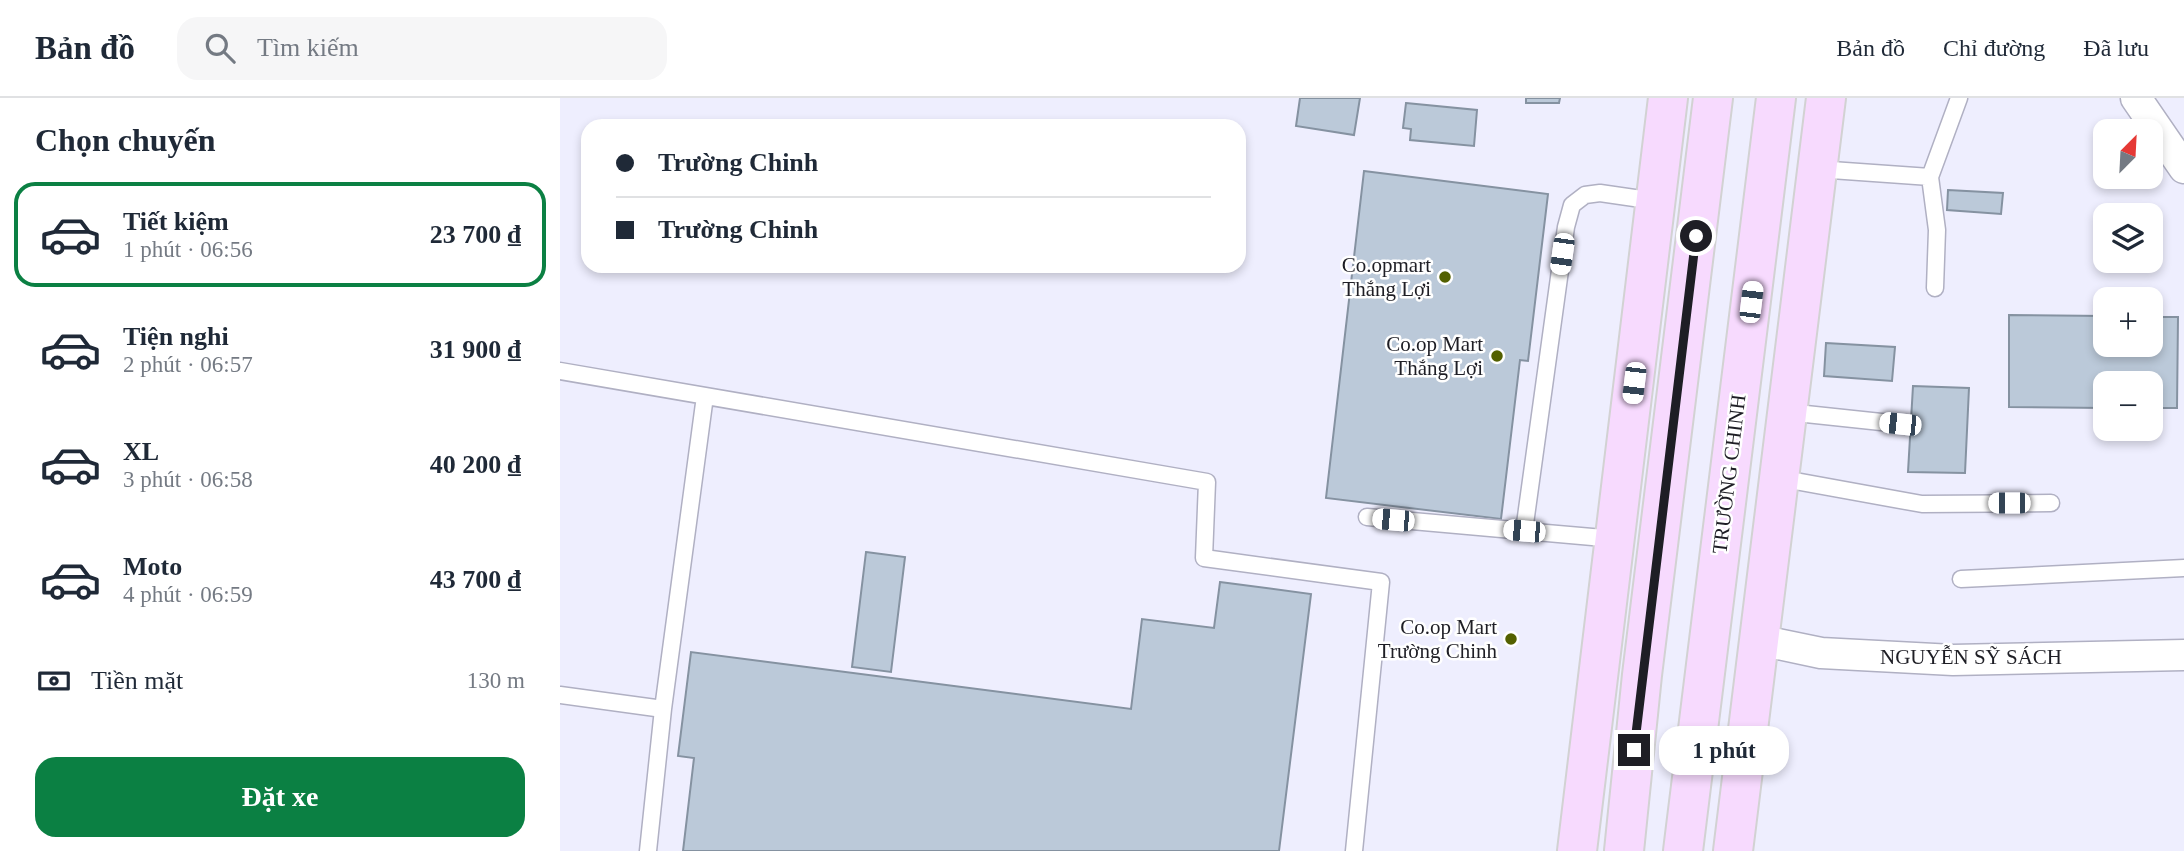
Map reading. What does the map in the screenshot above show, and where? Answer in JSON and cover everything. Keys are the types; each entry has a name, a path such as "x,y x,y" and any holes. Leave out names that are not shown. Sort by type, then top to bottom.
{"main road":[{"path":"1577,851 1668,98"},
{"path":"1624,851 1642,675 1713,98"},
{"name":"TRƯỜNG CHINH","path":"1683,851 1776,98"},
{"path":"1733,851 1826,98"},
{"path":"1656,201 1810,229"}],"street":[{"path":"2136,98 2184,167"},
{"name":"NGUYỄN SỸ SÁCH","path":"1759,640 1821,653 1953,660 2184,655"}],"lane":[{"path":"1935,288 1937,230 1930,177 1959,98"},
{"path":"1817,169 1930,177"},
{"path":"1524,531 1566,227 1572,205 1585,195 1600,193 1656,201"},
{"path":"560,371 1207,482 1204,558 1381,582 1354,851"},
{"path":"648,851 663,709 705,396"},
{"path":"1787,412 1900,424"},
{"path":"1779,478 1922,504 2051,503"},
{"path":"1367,517 1615,539"},
{"path":"1961,579 2184,568"},
{"path":"560,695 663,709"}],"building":[{"path":"1300,98 1360,98 1354,135 1296,126"},
{"path":"1526,98 1560,98 1559,103 1526,103"},
{"path":"1406,103 1477,110 1474,146 1410,140 1411,129 1403,128"},
{"name":"Co.opmart Thắng Lợi","path":"1364,171 1548,194 1528,361 1520,360 1501,519 1326,498"},
{"path":"1948,190 2003,193 2001,214 1947,210"},
{"path":"2009,315 2093,316 2093,357 2163,357 2163,317 2178,317 2177,408 2163,408 2163,371 2093,371 2093,408 2009,407"},
{"path":"1826,343 1895,347 1892,381 1824,376"},
{"path":"1913,386 1969,388 1965,473 1908,472"},
{"path":"866,552 905,557 891,672 852,667"},
{"path":"1220,582 1311,594 1279,851 683,851 694,758 678,756 691,652 1131,709 1142,619 1214,628"}],"place":[{"name":"Co.opmart Thắng Lợi","path":"1445,277"},
{"name":"Co.op Mart Thắng Lợi","path":"1497,356"},
{"name":"Co.op Mart Trường Chinh","path":"1511,639"}],"route":[{"path":"1634,750 1696,236"}]}
